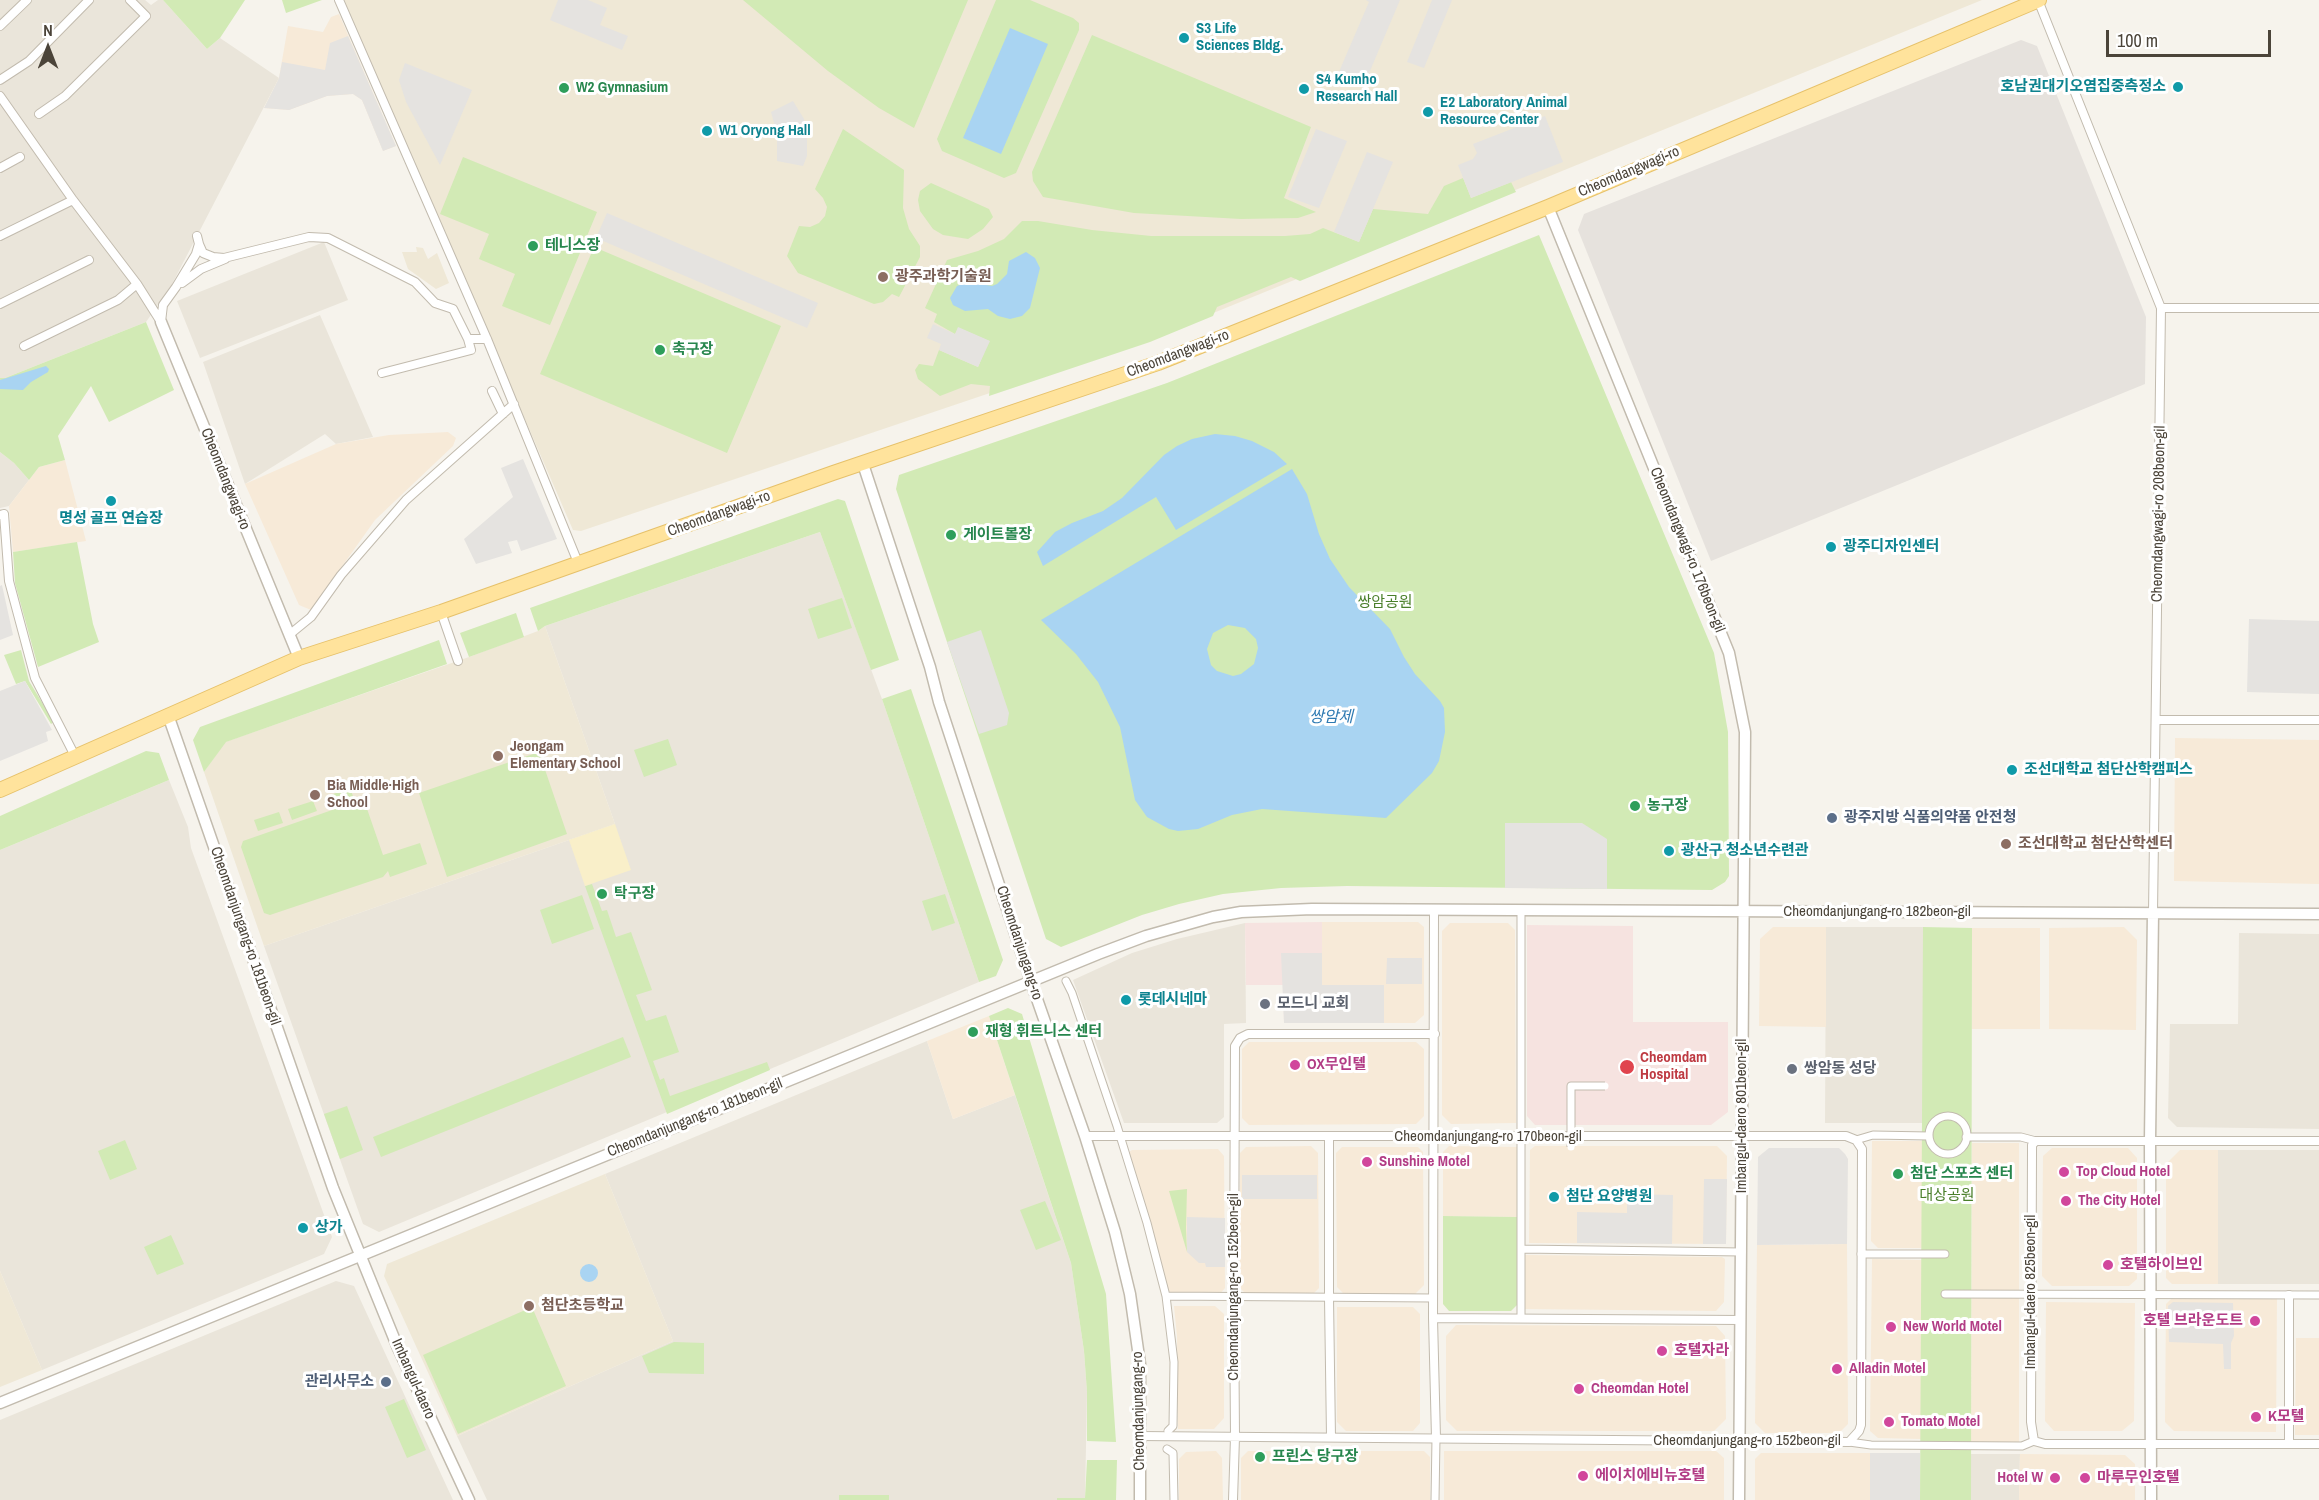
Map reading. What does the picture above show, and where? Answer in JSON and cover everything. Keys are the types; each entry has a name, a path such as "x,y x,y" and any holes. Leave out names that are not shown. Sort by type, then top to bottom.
{"main road":[{"name":"Cheomdangwagi-ro","path":"0,790 299,658 579,565 863,464 1158,363 1548,207 2038,0"}],"street":[{"path":"0,26 27,0"},
{"path":"0,80 29,61 89,0"},
{"path":"39,114 65,96 146,16 130,0"},
{"path":"339,0 487,339 579,565"},
{"name":"Cheomdangwagi-ro 208beon-gil","path":"2038,0 2161,308 2153,913"},
{"path":"0,96 73,200 137,284 161,322"},
{"path":"0,168 20,157"},
{"path":"0,236 73,200"},
{"name":"Cheomdangwagi-ro 176beon-gil","path":"1548,207 1729,653 1744,732 1743,911"},
{"path":"177,287 201,269 229,258 309,237 328,238 415,282 435,303 453,309 468,339 471,350 382,373"},
{"path":"161,322 163,305 177,287 196,254 198,240 203,253 213,257 229,258"},
{"path":"0,304 89,260"},
{"path":"24,346 118,300 137,284"},
{"path":"2161,308 2319,308"},
{"name":"Cheomdangwagi-ro","path":"161,322 299,658"},
{"path":"468,339 487,339"},
{"path":"492,391 503,414"},
{"path":"289,635 315,612 341,575 400,506 514,404"},
{"name":"Cheomdanjungang-ro","path":"863,464 930,667 939,702 1115,1232 1130,1294 1140,1364 1140,1500"},
{"path":"0,515 4,514 9,581 35,678 62,726 75,756"},
{"path":"441,612 458,660"},
{"name":"Cheomdanjungang-ro 181beon-gil","path":"168,715 330,1180 360,1257"},
{"path":"2156,720 2319,720"},
{"path":"1434,909 1435,1500"},
{"name":"Cheomdanjungang-ro 182beon-gil","path":"1031,982 1146,936 1213,916 1269,910 2319,914"},
{"path":"1521,910 1521,1318"},
{"name":"Imbangul-daero 801beon-gil","path":"1739,1500 1743,911"},
{"path":"2151,1500 2150,1140 2153,913"},
{"path":"1066,981 1120,1136 1147,1223 1166,1296 1174,1362 1173,1426 1168,1431"},
{"name":"Cheomdanjungang-ro 181beon-gil","path":"0,1403 1031,982"},
{"path":"1234,1136 1235,1046 1240,1038 1248,1034 1434,1034"},
{"path":"1571,1149 1571,1086 1605,1086"},
{"path":"1951,1117 1963,1125 1966,1137 1960,1149 1945,1153 1935,1149 1929,1136 1936,1121 1951,1117"},
{"path":"1741,1137 1846,1136 1856,1140 1873,1135 1929,1136"},
{"name":"Cheomdanjungang-ro 170beon-gil","path":"1085,1136 1741,1137"},
{"name":"Cheomdanjungang-ro 152beon-gil","path":"1233,1500 1235,1437 1234,1136"},
{"path":"1329,1137 1331,1437"},
{"path":"1966,1137 2021,1137 2036,1141 2319,1141"},
{"name":"Cheomdanjungang-ro 152beon-gil","path":"1140,1436 1849,1442 1859,1431 1861,1425 1862,1149 1856,1140"},
{"name":"Imbangul-daero 825beon-gil","path":"2034,1442 2031,1432 2031,1294 2032,1145 2036,1141"},
{"path":"1522,1249 1742,1252"},
{"path":"1861,1254 1945,1254"},
{"name":"Imbangul-daero","path":"360,1257 398,1348 468,1500"},
{"path":"1945,1294 2319,1295"},
{"path":"2289,1295 2289,1444"},
{"path":"1166,1296 1433,1299"},
{"path":"1433,1318 1741,1320"},
{"path":"1849,1442 1881,1445 2022,1446 2034,1442 2045,1444 2319,1444"},
{"path":"1167,1449 1173,1453 1174,1500"}],"shaded area":[{"path":"0,0 145,0 151,5 158,0 163,0 207,49 220,38 279,78 171,286 146,322 5,378 0,378"},
{"name":"광주과학기술원","path":"343,0 1982,0 1147,340 581,531 573,530"},
{"path":"558,0 588,0 607,8 600,25 628,36 622,50 550,20"},
{"path":"1366,0 1400,0 1364,85 1338,74 1369,2"},
{"path":"1432,0 1452,0 1424,68 1407,62"},
{"path":"339,14 396,146 383,151 362,100 353,94 327,96 289,110 264,108 279,78 288,26 323,32 331,17"},
{"path":"348,36 396,146 383,151 362,100 353,94 327,96 289,110 264,108 279,78 282,62 325,70 330,43"},
{"path":"2021,40 2037,46 2146,317 2145,384 1711,561 1578,230 1584,214"},
{"path":"405,63 472,90 440,165 406,102 399,80"},
{"path":"793,101 804,119 807,138 807,156 803,166 777,161 777,134 771,112"},
{"path":"1545,116 1563,162 1471,198 1458,165 1473,159 1477,153 1473,144"},
{"path":"1316,129 1347,141 1319,208 1288,197"},
{"path":"1367,152 1393,162 1359,242 1334,232"},
{"path":"607,213 818,303 807,328 596,238"},
{"path":"324,242 348,300 200,358 177,301"},
{"path":"416,247 423,248 428,259 437,253 449,283 436,289 408,269 402,252 417,252"},
{"path":"320,315 373,437 336,444 325,434 245,484 203,362"},
{"path":"933,324 955,334 958,327 990,341 978,367 939,350 941,344 927,338"},
{"path":"448,432 456,438 453,446 375,520 311,610 299,605 245,484 336,444 389,435"},
{"path":"0,452 14,463 29,480 9,506 0,508"},
{"path":"523,459 557,539 521,551 517,540 508,542 512,553 476,564 464,539 513,497 501,468"},
{"path":"65,460 86,541 13,552 9,506 39,467"},
{"path":"820,532 882,699 979,982 379,1232 363,1224 264,946 615,824 545,626"},
{"path":"2,585 13,635 0,640 0,586"},
{"path":"2249,619 2319,621 2319,694 2247,692"},
{"path":"545,626 615,824 264,946 204,772 225,742 469,657 538,631"},
{"path":"981,630 1009,713 1007,725 979,734 947,642"},
{"path":"25,681 52,730 46,732 48,741 0,761 0,691"},
{"path":"2175,738 2319,740 2319,884 2174,881"},
{"path":"169,780 188,827 191,848 332,1237 324,1254 42,1370 0,1271 0,850"},
{"path":"1505,823 1582,823 1607,839 1607,889 1505,888"},
{"path":"1322,922 1418,922 1424,927 1424,1015 1415,1023 1384,1023 1384,985 1322,985"},
{"path":"1322,922 1322,985 1384,985 1384,1023 1284,1023 1283,985 1246,985 1245,923"},
{"path":"1245,923 1246,1023 1224,1024 1224,1117 1217,1123 1124,1123 1073,980 1132,953 1177,939"},
{"path":"1450,923 1508,923 1515,930 1516,1123 1451,1124 1442,1115 1442,931"},
{"name":"Cheomdam Hospital","path":"1527,925 1633,926 1633,1022 1728,1022 1728,1112 1711,1125 1535,1125 1527,1116"},
{"path":"1773,927 1826,927 1826,1027 1759,1026 1760,939"},
{"path":"1826,927 1923,927 1923,1123 1825,1123"},
{"path":"2124,927 2137,940 2136,1030 2049,1029 2049,928"},
{"path":"1972,928 2040,928 2040,1029 1972,1029"},
{"path":"2239,933 2319,934 2319,1129 2177,1127 2168,1118 2170,1024 2238,1024"},
{"path":"1281,953 1322,953 1322,985 1384,985 1384,1023 1284,1023"},
{"path":"1387,958 1422,958 1422,984 1386,984"},
{"path":"989,1016 1015,1095 953,1119 927,1041"},
{"path":"927,1041 953,1119 1015,1095 1071,1263 1084,1351 1087,1392 1085,1500 487,1500 457,1436 673,1341 605,1174"},
{"path":"1249,1042 1416,1042 1424,1049 1424,1116 1416,1124 1249,1125 1242,1118 1242,1049"},
{"path":"1872,1141 1923,1141 1922,1248 1878,1248 1871,1241"},
{"path":"1972,1143 2019,1143 2019,1443 1971,1443"},
{"path":"1311,1146 1318,1153 1319,1288 1313,1294 1247,1295 1240,1288 1240,1153 1246,1147"},
{"path":"1449,1146 1519,1147 1519,1217 1443,1216 1443,1152"},
{"path":"1535,1146 1717,1146 1727,1156 1726,1244 1529,1243 1530,1150"},
{"path":"1342,1147 1418,1147 1423,1152 1424,1285 1414,1295 1345,1295 1337,1287 1336,1153"},
{"path":"1769,1148 1839,1148 1845,1154 1848,1159 1847,1244 1757,1245 1758,1157"},
{"path":"2052,1148 2128,1148 2137,1158 2137,1279 2129,1286 2052,1286 2042,1276 2043,1156"},
{"path":"1218,1149 1224,1156 1225,1288 1220,1294 1172,1294 1169,1291 1129,1152 1132,1150"},
{"path":"2180,1150 2218,1150 2218,1284 2172,1284 2166,1278 2166,1164"},
{"path":"2218,1150 2319,1150 2319,1284 2218,1284"},
{"name":"첨단초등학교","path":"605,1174 673,1341 457,1436 384,1276 387,1264"},
{"path":"1242,1175 1317,1175 1317,1199 1242,1199"},
{"path":"1704,1179 1727,1179 1726,1244 1703,1244"},
{"path":"1627,1194 1673,1195 1672,1244 1577,1243 1577,1212 1627,1213"},
{"path":"1187,1217 1225,1218 1225,1267 1206,1267 1205,1263 1199,1263 1187,1252"},
{"path":"1847,1244 1848,1424 1839,1433 1765,1433 1755,1423 1757,1245"},
{"path":"1525,1255 1722,1257 1725,1259 1724,1302 1716,1311 1525,1309"},
{"path":"1872,1259 1922,1260 1921,1439 1878,1438 1870,1431"},
{"path":"0,1271 42,1370 0,1387"},
{"path":"336,1281 354,1286 453,1500 0,1500 0,1420"},
{"path":"2172,1298 2277,1299 2276,1432 2174,1431 2165,1422 2166,1304"},
{"path":"2046,1302 2135,1303 2134,1421 2122,1431 2054,1431 2045,1421"},
{"path":"2173,1302 2233,1303 2234,1336 2231,1343 2231,1369 2224,1369 2223,1344 2169,1342 2168,1306"},
{"path":"1174,1306 1215,1306 1224,1314 1224,1418 1214,1429 1178,1429 1177,1336"},
{"path":"1337,1307 1413,1307 1420,1314 1420,1423 1413,1431 1346,1431 1337,1422"},
{"path":"1456,1325 1716,1326 1725,1336 1726,1419 1714,1431 1457,1431 1446,1420 1446,1336"},
{"path":"2296,1338 2319,1338 2319,1435 2295,1435"},
{"path":"1216,1451 1222,1458 1223,1500 1179,1500 1179,1459 1186,1452"},
{"path":"1248,1451 1424,1451 1430,1457 1430,1500 1241,1500 1241,1458"},
{"path":"1444,1451 1716,1451 1724,1458 1724,1500 1444,1500"},
{"path":"1761,1453 1920,1453 1920,1500 1755,1500 1755,1459"},
{"path":"1870,1453 1920,1453 1920,1500 1870,1500"},
{"path":"1971,1454 2020,1454 2019,1500 1971,1500"},
{"path":"2020,1454 2125,1455 2135,1464 2135,1500 2019,1500"}],"green space":[{"path":"163,0 245,0 220,38 207,49"},
{"path":"282,0 322,0 286,13"},
{"path":"743,0 968,0 914,128 879,108 828,71"},
{"path":"996,0 1030,0 1073,18 1079,23 1079,30 1016,173 1004,178 942,151 937,139"},
{"path":"1092,35 1311,127 1284,198 1316,212 1298,218 1241,219 1134,213 1043,197 1033,181 1032,172"},
{"path":"843,129 904,170 903,208 909,229 920,246 920,257 899,297 892,294 883,302 874,304 798,273 787,256 799,226 810,227 819,223 825,216 827,207 815,189"},
{"name":"테니스장","path":"463,157 597,212 550,325 502,306 515,274 479,259 489,234 440,214"},
{"path":"1463,178 1471,198 1511,182 1516,192 1300,281 1291,277 1217,307 1213,316 1150,342 989,396 990,386 971,384 940,396 918,379 915,370 919,364 933,366 939,350 978,367 989,341 959,328 955,334 934,322 937,314 925,308 947,260 978,251 1004,239 1022,221 1038,221 1092,230 1151,236 1285,236 1310,234 1323,228 1359,242 1373,209 1428,214 1444,186"},
{"path":"931,183 989,209 993,217 983,229 968,239 943,235 933,229 920,211 918,200 920,191"},
{"name":"쌍암공원","path":"1539,235 1714,653 1728,732 1729,876 1725,882 1712,890 1347,886 1281,888 1223,894 1179,904 1142,915 1061,947 1046,939 896,489 899,475 1167,383"},
{"name":"축구장","path":"594,247 781,326 727,453 540,374"},
{"path":"146,322 174,390 109,422 91,386 58,436 65,460 39,467 29,480 14,463 0,452 0,378"},
{"path":"838,499 845,501 899,660 871,670 820,532 545,626 538,631 530,608"},
{"path":"77,542 93,624 99,642 38,667 15,583 13,552"},
{"path":"842,598 852,628 818,639 808,609"},
{"path":"516,613 524,637 469,657 460,633"},
{"path":"439,640 447,664 226,742 204,772 193,740 200,727"},
{"path":"21,650 29,681 54,722 51,724 25,681 16,684 4,655"},
{"path":"911,689 1003,960 996,976 979,982 882,699"},
{"path":"668,739 677,765 644,777 634,750"},
{"path":"146,751 159,753 169,780 0,850 0,816"},
{"path":"539,752 567,834 447,877 419,793"},
{"path":"350,788 354,799 329,808 325,797"},
{"path":"313,801 317,811 292,820 288,809"},
{"path":"358,801 365,803 383,855 420,843 427,864 390,877 388,871 383,877 270,915 264,913 241,847 243,841"},
{"path":"279,812 283,823 258,831 254,820"},
{"path":"592,884 602,911 607,910 616,937 631,932 652,990 636,995 646,1021 666,1015 679,1052 653,1061 660,1080 664,1078 670,1096 767,1062 770,1070 667,1114 585,886"},
{"path":"945,894 955,923 932,931 922,901"},
{"path":"582,895 594,929 552,944 540,910"},
{"name":"대상공원","path":"1923,927 1972,928 1971,1500 1920,1500"},
{"path":"1008,1008 1022,1014 1106,1294 1116,1442 1087,1441 1084,1351 1071,1263 989,1016"},
{"path":"623,1037 631,1057 381,1157 373,1137"},
{"path":"347,1106 363,1150 340,1159 324,1114"},
{"path":"125,1140 137,1169 110,1180 98,1151"},
{"path":"1187,1189 1186,1228 1187,1252 1169,1191"},
{"path":"1045,1201 1061,1240 1036,1250 1020,1210"},
{"path":"1443,1216 1519,1217 1519,1303 1511,1311 1449,1311 1443,1304"},
{"path":"171,1235 184,1264 157,1275 144,1247"},
{"path":"532,1307 566,1386 458,1434 423,1355"},
{"path":"674,1342 704,1343 704,1374 649,1373 642,1356"},
{"path":"404,1399 426,1450 407,1458 385,1407"},
{"path":"1087,1460 1117,1460 1116,1500 1057,1500 1057,1498 1085,1498"},
{"path":"839,1495 889,1495 889,1500 839,1500"}],"sand":[{"path":"615,824 631,870 585,886 569,840"}],"water":[{"path":"1010,28 1048,44 1001,154 963,138"},
{"path":"1026,252 1035,258 1040,268 1030,308 1022,316 1010,319 998,316 988,309 965,311 953,305 950,298 957,286 968,282 992,286 997,284 1007,274 1009,261"},
{"path":"46,366 49,369 48,372 31,382 23,390 0,389 0,380"},
{"path":"1215,434 1252,441 1274,452 1287,464 1176,530 1156,497 1043,566 1037,552 1055,532 1103,511 1122,498 1164,455 1177,446 1192,439"},
{"name":"쌍암제","path":"1292,469 1307,494 1319,534 1330,559 1349,587 1390,629 1415,674 1444,708 1445,732 1439,761 1432,773 1386,818 1262,809 1232,815 1198,829 1178,831 1169,829 1147,817 1135,800 1120,727 1098,682 1076,654 1041,620","holes":["1228,625 1245,628 1256,639 1258,648 1254,664 1241,674 1233,676 1217,671 1211,665 1207,649 1213,633"]},
{"path":"589,1264 595,1267 598,1273 595,1279 589,1282 583,1279 580,1273 583,1267"}],"place":[{"name":"S3 Life Sciences Bldg.","path":"1184,38"},
{"name":"호남권대기오염집중측정소","path":"2178,87"},
{"name":"W2 Gymnasium","path":"564,88"},
{"name":"S4 Kumho Research Hall","path":"1304,89"},
{"name":"E2 Laboratory Animal Resource Center","path":"1428,112"},
{"name":"W1 Oryong Hall","path":"707,131"},
{"name":"테니스장","path":"533,246"},
{"name":"광주과학기술원","path":"883,277"},
{"name":"축구장","path":"660,350"},
{"name":"명성 골프 연습장","path":"111,501"},
{"name":"게이트볼장","path":"951,535"},
{"name":"광주디자인센터","path":"1831,547"},
{"name":"Jeongam Elementary School","path":"498,756"},
{"name":"조선대학교 첨단산학캠퍼스","path":"2012,770"},
{"name":"Bia Middle·High School","path":"315,795"},
{"name":"농구장","path":"1635,806"},
{"name":"광주지방 식품의약품 안전청","path":"1832,818"},
{"name":"조선대학교 첨단산학센터","path":"2006,844"},
{"name":"광산구 청소년수련관","path":"1669,851"},
{"name":"탁구장","path":"602,894"},
{"name":"롯데시네마","path":"1126,1000"},
{"name":"모드니 교회","path":"1265,1004"},
{"name":"재형 휘트니스 센터","path":"973,1032"},
{"name":"OX무인텔","path":"1295,1065"},
{"name":"Cheomdam Hospital","path":"1627,1067"},
{"name":"쌍암동 성당","path":"1792,1069"},
{"name":"Sunshine Motel","path":"1367,1162"},
{"name":"Top Cloud Hotel","path":"2064,1172"},
{"name":"첨단 스포츠 센터","path":"1898,1174"},
{"name":"첨단 요양병원","path":"1554,1197"},
{"name":"The City Hotel","path":"2066,1201"},
{"name":"상가","path":"303,1228"},
{"name":"호텔하이브인","path":"2108,1265"},
{"name":"첨단초등학교","path":"529,1306"},
{"name":"호텔 브라운도트","path":"2255,1321"},
{"name":"New World Motel","path":"1891,1327"},
{"name":"호텔자라","path":"1662,1351"},
{"name":"Alladin Motel","path":"1837,1369"},
{"name":"관리사무소","path":"386,1382"},
{"name":"Cheomdan Hotel","path":"1579,1389"},
{"name":"K모텔","path":"2256,1417"},
{"name":"Tomato Motel","path":"1889,1422"},
{"name":"프린스 당구장","path":"1260,1457"},
{"name":"에이치에비뉴호텔","path":"1583,1476"},
{"name":"Hotel W","path":"2055,1478"},
{"name":"마루무인호텔","path":"2085,1478"}]}
